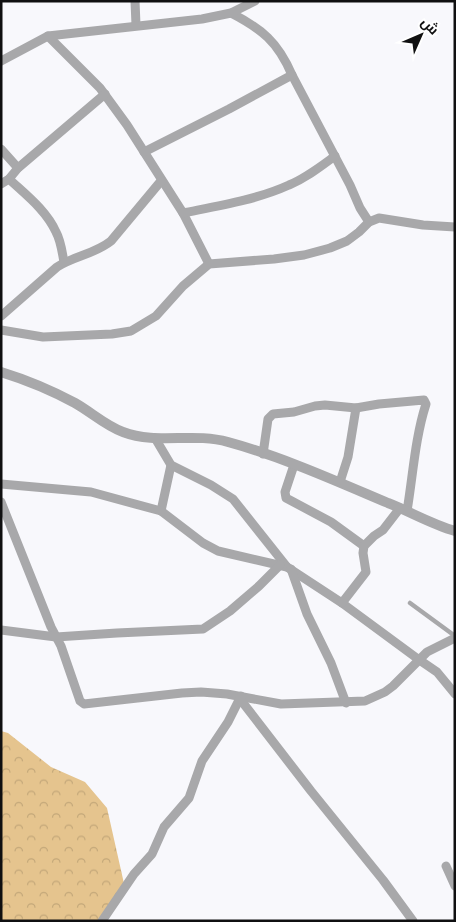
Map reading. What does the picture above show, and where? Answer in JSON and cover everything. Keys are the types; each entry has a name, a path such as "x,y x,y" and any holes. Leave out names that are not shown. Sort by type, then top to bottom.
{"street":[{"path":"135,1 136,25"},
{"path":"1,61 48,36 202,19 231,13 256,1"},
{"path":"231,13 254,25 269,37 285,59 360,208 369,222"},
{"path":"48,36 105,94 183,213 210,264"},
{"path":"144,152 292,75"},
{"path":"64,262 60,241 48,218 39,206 5,181 105,94"},
{"path":"1,149 18,168"},
{"path":"183,213 267,194 290,185 314,172 335,156"},
{"path":"1,316 64,262 103,248 162,181"},
{"path":"1,330 43,337 112,334 131,330 156,316 183,286 210,264 304,255 330,248 347,241 374,219 388,218 423,225 455,227"},
{"path":"1,372 46,388 76,403 121,431 138,437 200,437 227,442 294,464 403,509 433,524 455,530"},
{"path":"263,454 268,420 273,414 325,405 356,408 423,400 426,402 416,437 414,471 403,509 364,546 363,554 366,572 342,603"},
{"path":"340,482 348,457 356,408"},
{"path":"155,438 171,465 211,485 233,499 286,567 331,663 346,703"},
{"path":"294,464 285,492 286,498 331,522 364,546"},
{"path":"161,511 171,465"},
{"path":"1,484 91,492 161,511 218,551 286,567 342,603 437,672 455,694"},
{"path":"1,502 70,669 80,701 84,704 182,693 216,693 281,704 365,702 385,692 402,678 418,659 427,652 455,637"},
{"path":"1,630 56,637 117,632 203,629 230,611 259,586 286,567"},
{"path":"102,921 131,879 152,854 164,827 189,798 202,761 228,722 240,698"},
{"path":"240,698 413,921"},
{"path":"446,866 455,886"}],"lane":[{"path":"410,603 455,637"}],"green space":[{"path":"1,731 8,733 51,767 85,782 107,808 125,888 102,921 1,921"}]}
